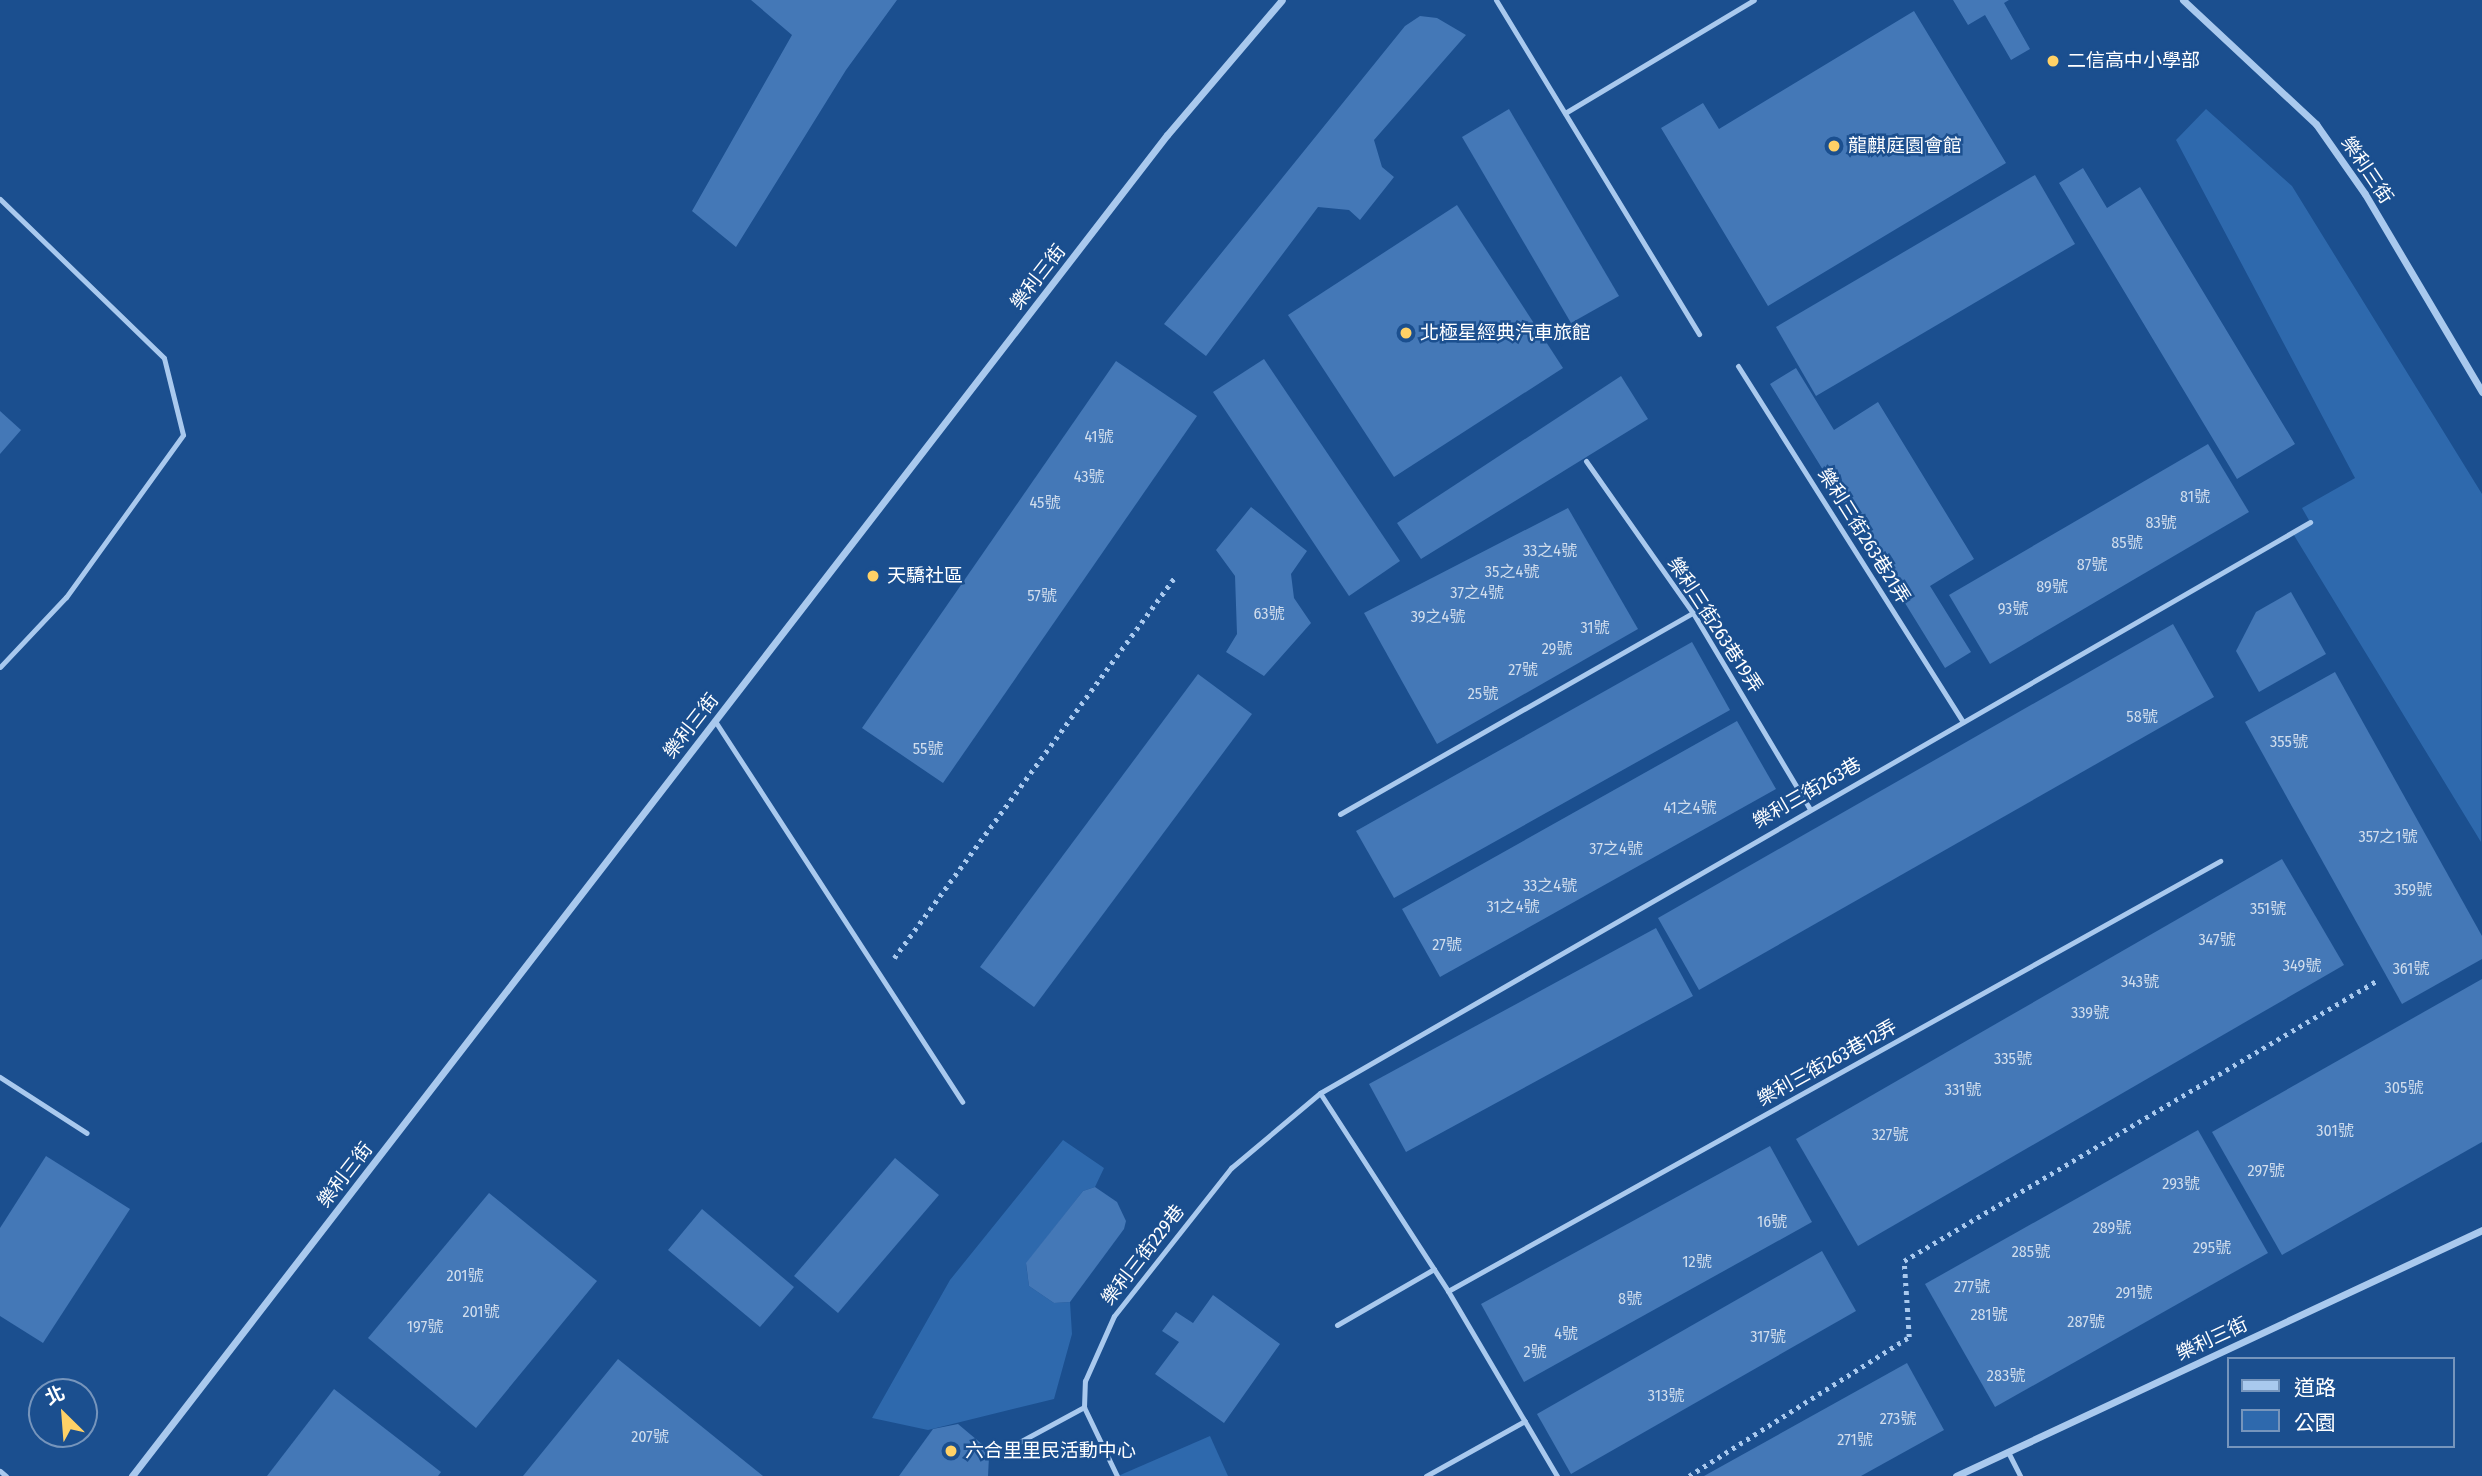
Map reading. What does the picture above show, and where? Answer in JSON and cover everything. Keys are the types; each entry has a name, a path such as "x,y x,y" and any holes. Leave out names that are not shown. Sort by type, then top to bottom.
{"street":[{"name":"樂利三街","path":"132,1476 1167,135 1282,0"},
{"name":"樂利三街","path":"2183,0 2316,124 2365,194 2482,393"},
{"name":"樂利三街","path":"1956,1476 2482,1230"}],"lane":[{"path":"1496,0 1699,334"},
{"path":"1565,113 1754,0"},
{"path":"0,199 164,358 183,435 66,597 0,667"},
{"name":"樂利三街263巷21弄","path":"1738,366 1962,722"},
{"name":"樂利三街263巷19弄","path":"1586,461 1693,613 1810,809"},
{"name":"樂利三街263巷","path":"1320,1093 2310,522"},
{"path":"1340,814 1693,613"},
{"path":"715,720 962,1102"},
{"name":"樂利三街263巷12弄","path":"1448,1291 2220,862"},
{"path":"0,1077 87,1133"},
{"path":"1320,1093 1448,1291 1557,1476"},
{"name":"樂利三街229巷","path":"1084,1407 1085,1381 1114,1316 1231,1168 1320,1093"},
{"path":"1337,1325 1434,1269"},
{"path":"1012,1446 1084,1407 1117,1476"},
{"path":"1426,1476 1525,1421"},
{"path":"2008,1452 2020,1476"},
{"path":"0,1471 6,1476"}],"path":[{"path":"881,976 1175,578"},
{"path":"1689,1476 1909,1337 1904,1261 2378,980"}],"green space":[{"path":"2206,109 2292,186 2482,494 2481,842 2292,532 2310,522 2302,508 2355,478 2176,140"},
{"path":"1063,1140 1104,1168 1095,1187 1083,1191 1026,1264 1029,1286 1054,1303 1070,1302 1072,1334 1054,1399 928,1430 872,1418 950,1280"},
{"path":"1210,1436 1228,1476 1118,1476"}],"building":[{"path":"751,0 897,0 846,70 736,247 692,211 792,35"},
{"path":"1953,0 2009,0 2004,3 2030,49 2011,60 1985,15 1968,25"},
{"name":"龍麒庭園會館","path":"1914,11 2006,163 1768,306 1661,128 1703,103 1719,129"},
{"path":"1420,16 1437,18 1466,35 1374,140 1382,167 1394,177 1360,220 1349,210 1318,207 1206,356 1164,324 1405,26"},
{"path":"1509,109 1619,296 1571,323 1462,137"},
{"path":"2083,168 2107,208 2140,187 2295,444 2237,479 2059,183"},
{"path":"2035,175 2075,244 1816,396 1776,327"},
{"path":"1457,205 1563,368 1394,477 1288,315"},
{"path":"1264,359 1400,561 1349,596 1213,392"},
{"path":"1116,361 1197,416 943,783 862,728"},
{"path":"1796,368 1834,430 1878,402 1974,559 1930,586 1971,652 1945,668 1770,384"},
{"path":"1621,376 1648,419 1421,559 1397,523"},
{"path":"0,411 21,430 0,454"},
{"path":"2208,444 2249,512 1990,664 1949,595"},
{"path":"1251,507 1307,551 1291,574 1294,598 1311,623 1264,676 1226,652 1237,634 1235,576 1216,550"},
{"path":"1568,508 1638,629 1437,744 1364,613"},
{"path":"2291,592 2326,654 2259,692 2236,651 2256,612"},
{"path":"2173,624 2214,697 1699,990 1658,918"},
{"path":"1692,642 1730,710 1394,898 1356,831"},
{"path":"2335,672 2482,936 2482,959 2402,1004 2245,722"},
{"path":"1198,674 1252,714 1034,1007 980,967"},
{"path":"1737,721 1776,789 1440,977 1402,909"},
{"path":"2282,859 2344,965 1858,1246 1796,1139"},
{"path":"1656,928 1693,996 1406,1152 1369,1084"},
{"path":"2482,979 2482,1142 2282,1255 2212,1132"},
{"path":"2198,1130 2268,1253 1995,1407 1925,1284"},
{"path":"1770,1146 1812,1222 1524,1382 1481,1304"},
{"path":"46,1156 130,1209 43,1343 0,1316 0,1228"},
{"path":"895,1158 939,1195 838,1313 794,1276"},
{"path":"1095,1187 1117,1202 1126,1221 1124,1229 1070,1302 1054,1303 1029,1286 1026,1263 1083,1191"},
{"path":"489,1193 597,1281 476,1428 368,1338"},
{"path":"702,1209 794,1287 760,1327 668,1250"},
{"path":"1822,1251 1856,1311 1571,1474 1537,1414"},
{"path":"1213,1295 1280,1344 1224,1423 1155,1374 1179,1342 1162,1331 1176,1312 1193,1323"},
{"path":"618,1359 763,1476 523,1476"},
{"path":"1907,1363 1944,1430 1861,1476 1704,1476"},
{"path":"334,1389 441,1472 438,1476 267,1476"},
{"name":"六合里里民活動中心","path":"958,1424 983,1445 989,1457 988,1476 899,1476 933,1429"}],"place":[{"name":"二信高中小學部","path":"2053,61"},
{"name":"龍麒庭園會館","path":"1834,146"},
{"name":"北極星經典汽車旅館","path":"1406,333"},
{"name":"天驕社區","path":"873,576"},
{"name":"六合里里民活動中心","path":"951,1451"}]}
